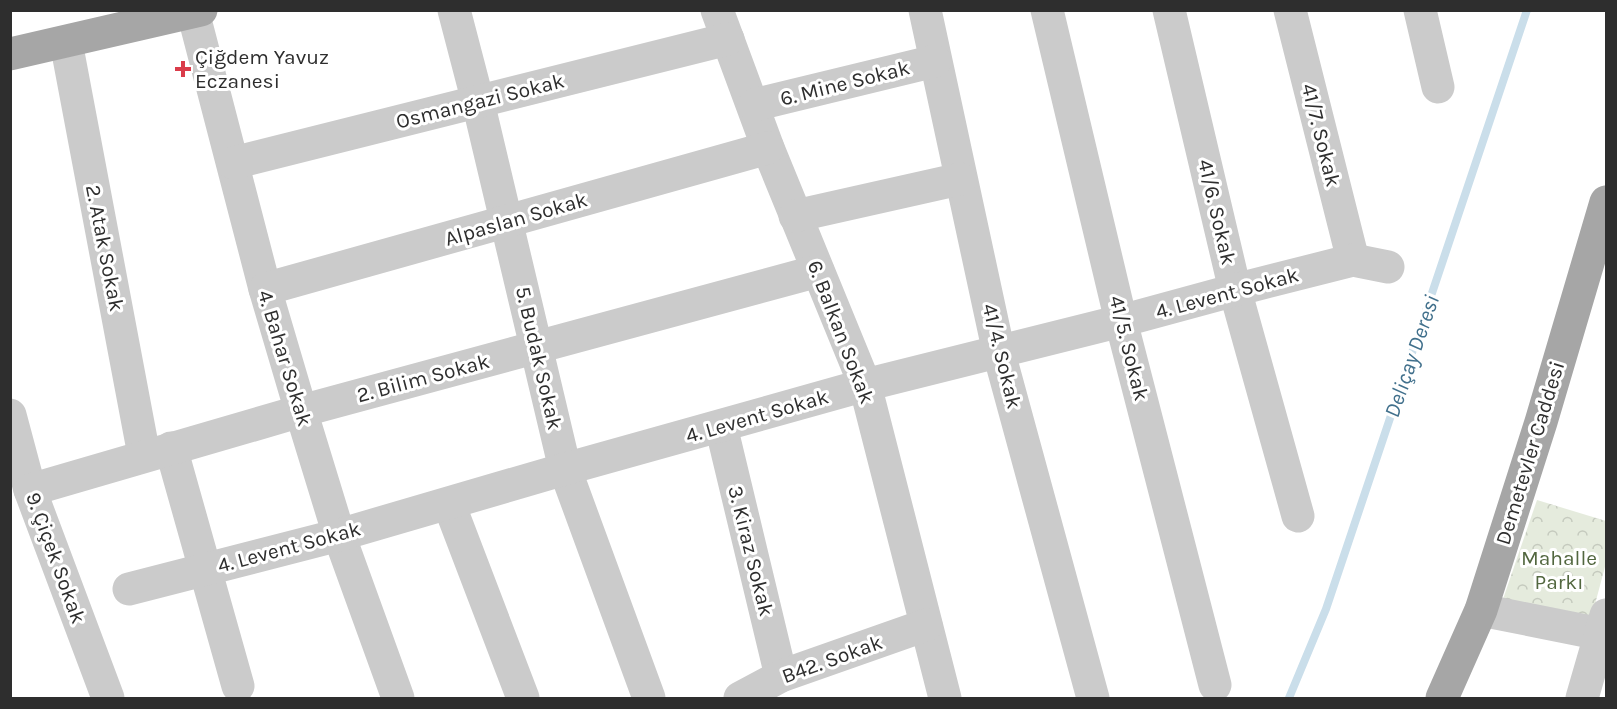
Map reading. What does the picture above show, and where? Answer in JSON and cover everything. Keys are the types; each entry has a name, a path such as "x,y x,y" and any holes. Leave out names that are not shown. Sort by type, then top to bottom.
{"main road":[{"path":"10,54 66,42 127,19 197,11"},
{"name":"Demetevler Caddesi","path":"1442,699 1481,610 1541,422 1606,202"}],"street":[{"name":"5. Budak Sokak","path":"454,10 565,469 649,699"},
{"name":"41/4. Sokak","path":"925,10 999,353 1093,699"},
{"name":"41/5. Sokak","path":"1047,10 1121,321 1215,685"},
{"name":"41/6. Sokak","path":"1169,10 1235,290 1298,516"},
{"name":"41/7. Sokak","path":"1290,10 1353,260"},
{"path":"1420,10 1438,87"},
{"name":"4. Bahar Sokak","path":"197,11 264,289 339,535 395,698"},
{"name":"Osmangazi Sokak","path":"233,163 478,102 722,25"},
{"name":"6. Balkan Sokak","path":"722,25 795,216 865,385 945,699"},
{"name":"2. Atak Sokak","path":"66,42 158,452 206,569 238,686"},
{"name":"6. Mine Sokak","path":"754,105 935,61"},
{"name":"Alpaslan Sokak","path":"264,289 768,148"},
{"path":"795,216 960,179"},
{"name":"4. Levent Sokak","path":"129,589 339,535 865,385 999,353 1235,290 1353,260 1388,267"},
{"name":"2. Bilim Sokak","path":"30,490 300,411 818,272"},
{"name":"9. Çiçek Sokak","path":"10,415 30,490 108,699"},
{"name":"3. Kiraz Sokak","path":"721,426 781,676"},
{"path":"449,504 523,699"},
{"path":"1481,610 1605,628 1582,699"},
{"name":"B42. Sokak","path":"741,699 781,676 926,625"}],"green space":[{"name":"Mahalle Parkı","path":"1537,500 1606,521 1606,563 1590,623 1502,602"}],"waterway":[{"name":"Deliçay Deresi","path":"1289,698 1326,609 1527,10"}],"place":[{"name":"Çiğdem Yavuz Eczanesi","path":"183,69"}]}
